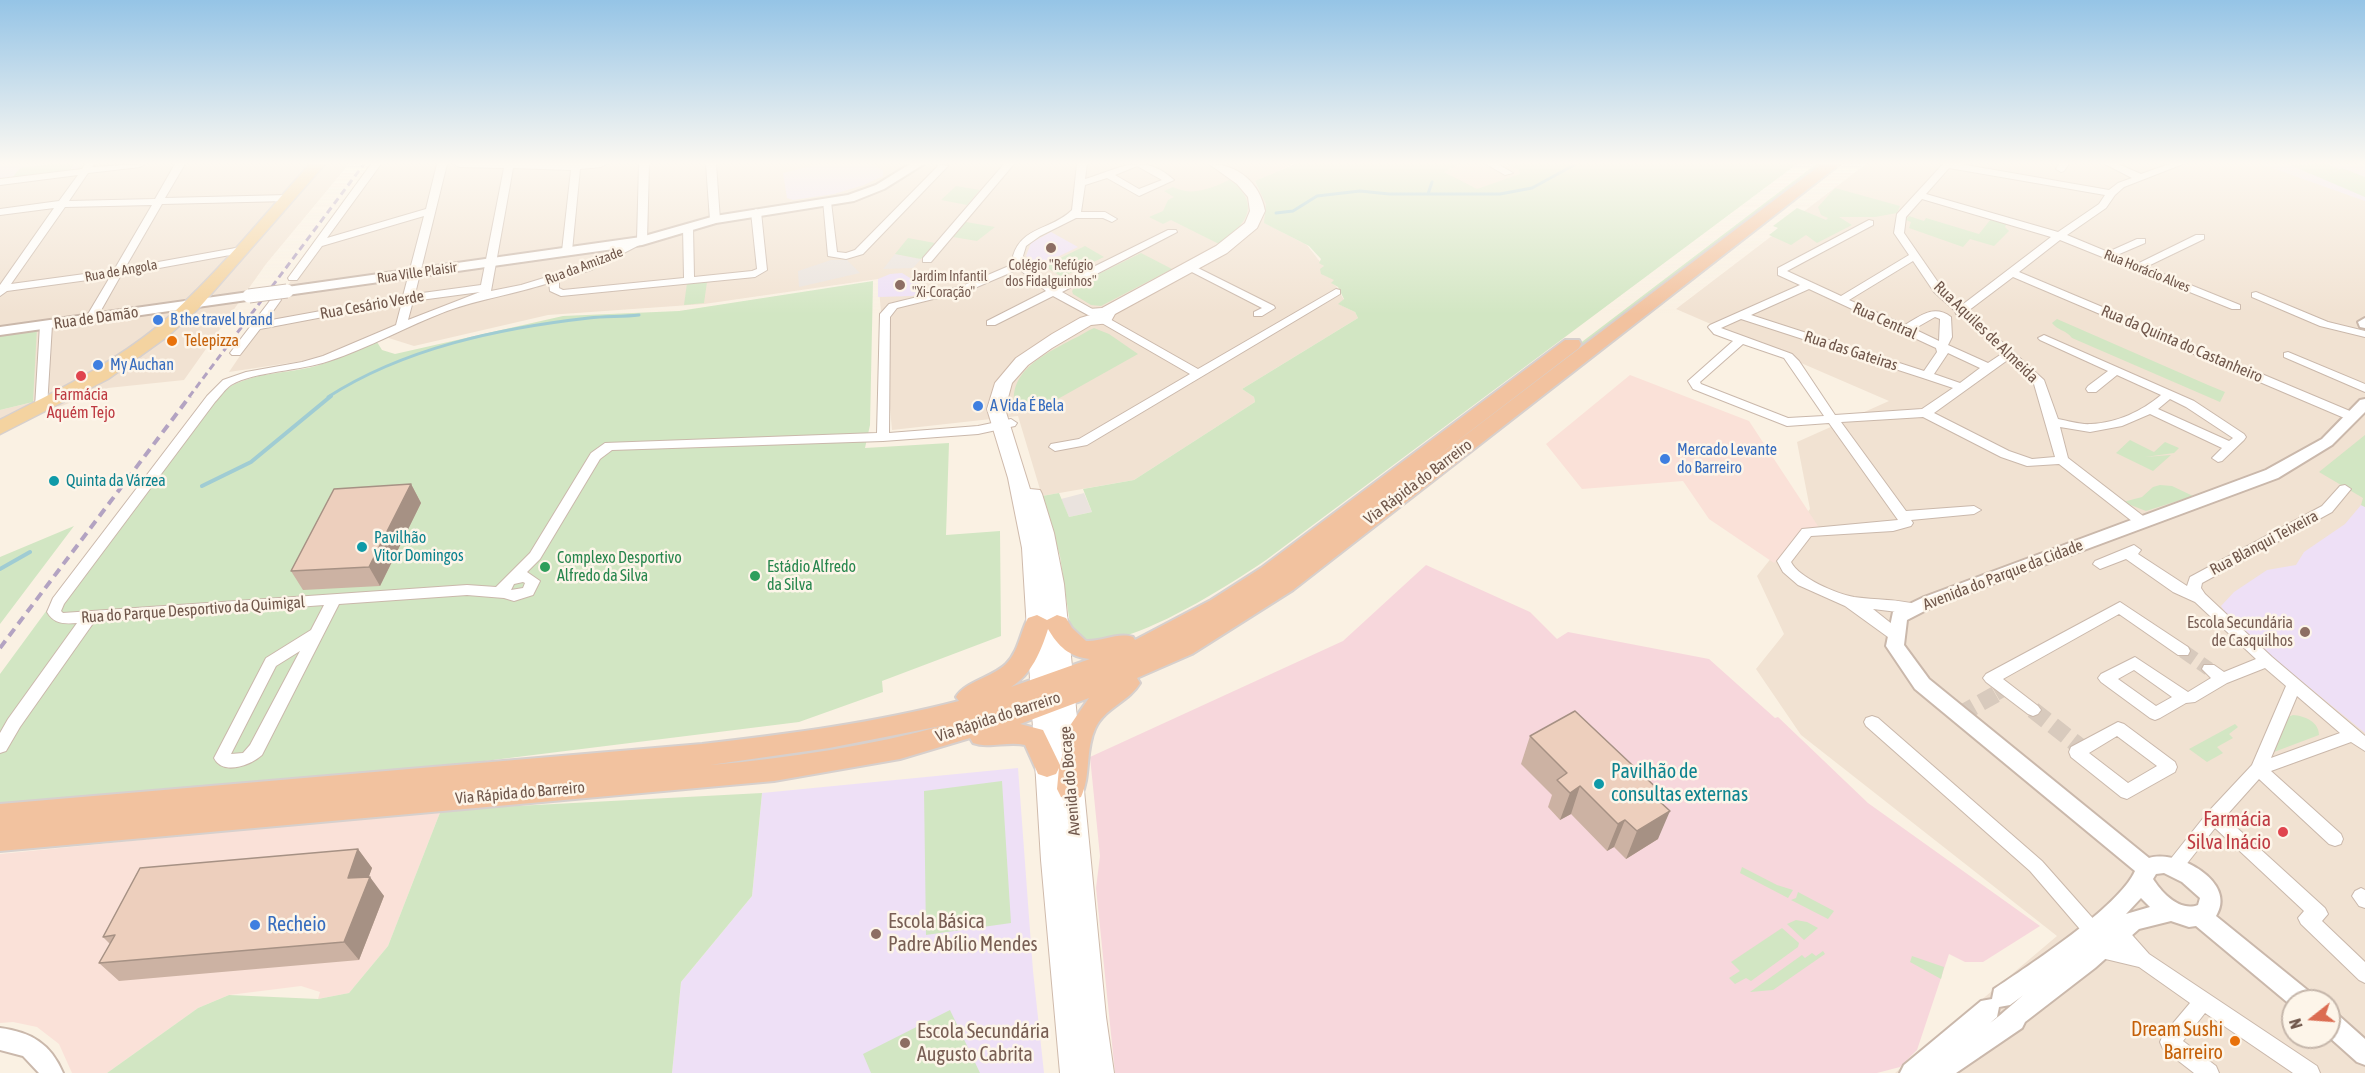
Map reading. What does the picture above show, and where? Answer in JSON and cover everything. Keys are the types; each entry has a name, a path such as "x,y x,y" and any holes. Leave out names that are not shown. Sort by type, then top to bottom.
{"highway":[{"name":"Via Rápida do Barreiro","path":"1053,692 1194,621 1251,586 1314,541 1744,214"},
{"name":"Via Rápida do Barreiro","path":"8,840 774,770 901,737 955,713 1100,684 1183,648 1285,584 1767,214"},
{"path":"901,737 1008,677 1021,664 1047,624 1074,646 1095,650 1194,621"},
{"path":"1071,789 1074,752 1085,720 1097,705 1183,648"},
{"path":"901,737 949,744 1011,732 1024,733 1034,737 1047,766"},
{"name":"Via Rápida do Barreiro","path":"0,816 702,755 806,743 901,737"}],"main road":[{"path":"0,428 102,375 145,345 192,305 273,214"},
{"path":"1098,316 1242,237 1255,220 1256,214"},
{"name":"Avenida do Bocage","path":"1098,316 1044,345 1015,369 996,398 996,409 1006,424 1021,488 1047,624 1053,692 1071,789 1092,1017 1100,1073"},
{"name":"Avenida do Bocage","path":"1053,692 1047,766 1060,939 1074,1073"}],"street":[{"path":"1,290 56,214"},
{"path":"91,319 151,214"},
{"path":"290,284 338,214"},
{"path":"316,244 420,214"},
{"path":"401,326 430,214"},
{"path":"486,291 500,214"},
{"path":"567,252 571,214"},
{"path":"642,241 643,214"},
{"path":"715,214 716,220"},
{"name":"Rua da Amizade","path":"250,374 327,358 486,291 554,279 587,268 642,241 746,214"},
{"path":"554,279 554,289 561,293 755,274 762,270 756,214"},
{"path":"827,214 832,254 838,257 851,256 859,252 896,214"},
{"path":"927,260 966,214"},
{"name":"Rua Aquiles de Almeida","path":"1903,214 1899,233 1938,290 1960,312 2010,353 2040,383 2062,460"},
{"name":"Rua Horácio Alves","path":"1985,214 2059,236 2236,307"},
{"path":"1960,312 2091,214"},
{"path":"1112,219 1105,215 1074,215 1027,239 1019,250 1021,265 1032,277 1056,292 1198,374"},
{"name":"Rua Central","path":"1869,224 1782,270 1782,273 1989,368"},
{"path":"688,228 689,281"},
{"path":"991,323 1172,232"},
{"path":"2138,267 2200,237"},
{"name":"Rua Ville Plaisir","path":"192,305 249,296 290,284 415,273 642,241"},
{"path":"2109,255 2141,241"},
{"name":"Rua de Angola","path":"1,290 116,273 241,250"},
{"path":"1840,301 1915,256"},
{"path":"883,437 884,316 888,310 902,303 966,288 1021,265"},
{"path":"1190,267 1270,308 1258,314"},
{"name":"Rua da Quinta do Castanheiro","path":"2011,272 2354,417"},
{"path":"1807,286 1714,327 1718,332 1740,341 1788,356 1795,363 1906,523 1893,526 1807,532 1784,561 1786,568 1813,588 1849,601 1878,618 1896,636 1895,646 1922,684 2144,875 2154,899 2173,911 2189,916 2200,916 2207,912 2211,905 2202,884 2192,876 2175,866 2149,865 2144,875 2130,896 1995,1003 1912,1073"},
{"name":"Rua Cesário Verde","path":"257,326 408,298 486,291"},
{"path":"1055,447 1083,441 1336,292"},
{"path":"2256,295 2324,324 2365,334"},
{"path":"236,353 276,300"},
{"name":"Rua de Damão","path":"0,331 192,305"},
{"path":"1904,330 1934,313 1945,317 1947,338 1941,346 1943,352 1927,376"},
{"name":"Rua das Gateiras","path":"1740,315 1962,387"},
{"path":"41,407 46,325"},
{"path":"2044,338 2190,404 2215,423 2233,431 2240,437 2218,458"},
{"path":"1740,341 1694,381 1697,386 1787,422 1925,413 2005,454 2031,464 2062,460 2142,522"},
{"path":"1925,413 2010,353"},
{"path":"2288,355 2365,388"},
{"path":"2092,389 2116,370"},
{"name":"Rua do Parque Desportivo da Quimigal","path":"250,374 227,383 211,399 58,602 54,612 58,617 89,618 467,590 509,584 510,596 524,594 533,585 531,579 535,556"},
{"path":"2053,422 2090,428 2118,423 2150,410 2169,394"},
{"name":"Avenida do Parque da Cidade","path":"1896,636 1899,617 1930,601 2272,474 2327,442 2354,417 2365,403"},
{"path":"2150,410 2231,447"},
{"path":"509,584 535,556 595,456 609,446 883,437 966,431 1006,424"},
{"name":"Rua Blanqui Teixeira","path":"2200,598 2194,588 2195,580 2327,509 2345,489"},
{"path":"1902,516 1974,510"},
{"path":"2100,564 2132,551 2178,588 2200,598 2267,661 2359,740"},
{"path":"316,634 271,662 222,758 227,761 247,759 256,750 334,600"},
{"path":"1849,601 1914,609"},
{"path":"2033,710 1990,678 2120,607 2183,651"},
{"path":"0,747 37,689 89,618"},
{"path":"2184,697 2190,698 2222,679 2267,661"},
{"path":"2209,669 2222,679"},
{"path":"2175,866 2214,817 2258,769 2295,685"},
{"path":"1872,722 2036,866 2091,929"},
{"path":"2118,728 2169,766 2127,792 2077,752 2118,728"},
{"path":"2258,769 2359,740"},
{"path":"2258,769 2335,839"},
{"path":"2214,817 2319,914 2307,918 2365,974"},
{"path":"1935,1073 2014,1018 2133,921 2173,911"},
{"path":"2200,916 2288,989"},
{"path":"2119,933 2143,960 2204,999 2310,1073"},
{"path":"2099,950 2143,960"},
{"path":"2204,999 2169,1042 2209,1073"},
{"path":"1995,1003 2000,1019 2014,1018"},
{"path":"2341,1033 2365,1054"},
{"path":"0,1040 24,1044 36,1050 46,1060 51,1073"}],"shaded area":[{"path":"0,214 307,214 266,264 184,380 108,388 36,416 0,435 0,410 33,402 0,334"},
{"path":"336,214 1266,214 1265,223 1307,245 1335,281 1332,283 1344,300 1339,304 1355,312 1358,318 1242,389 1254,397 1255,402 1134,480 1042,496 1018,416 892,430 878,279 704,304 548,315 414,346 376,334 339,351 309,360 229,372"},
{"path":"1800,214 2365,214 2365,1073 1895,1073 2057,936 1801,735 1756,669 1784,634 1757,576 1810,509 1797,442 1889,401 1676,309"},
{"name":"Colégio \"Refúgio dos Fidalguinhos\"","path":"1051,232 1078,247 1041,265 1026,256 1031,243"},
{"path":"895,254 921,259 913,268 883,269"},
{"path":"831,260 847,260 860,273 799,287 798,271"},
{"name":"Jardim Infantil \"Xi-Coração\"","path":"902,273 931,291 912,296 878,297 878,279 890,274"},
{"name":"Mercado Levante do Barreiro","path":"1630,375 1749,421 1820,529 1807,530 1774,563 1709,519 1683,481 1582,489 1546,444"},
{"path":"1084,493 1092,512 1069,517 1061,499"},
{"name":"Escola Secundária de Casquilhos","path":"2361,505 2365,507 2365,733 2271,656 2221,606 2234,592 2267,570 2296,565 2304,552 2345,524"},
{"path":"1426,565 1530,612 1557,639 1568,632 1709,659 1775,718 1778,717 1868,803 2040,926 1983,962 1965,962 1949,954 1917,1050 1900,1067 1877,1073 1115,1073 1096,888 1100,856 1090,757 1343,641"},
{"name":"Escola Básica Padre Abílio Mendes","path":"1018,768 1033,971 1044,1073 672,1073 681,982 752,896 762,793"},
{"path":"441,810 388,946 349,993 318,999 320,992 301,986 229,995 198,1008 107,1073 72,1073 59,1044 37,1027 13,1022 0,1023 0,854"}],"green space":[{"path":"1156,214 1247,214 1237,229 1219,244 1171,220 1163,224 1149,217"},
{"path":"1265,214 1730,214 1266,560 1215,593 1158,623 1122,637 1086,644 1071,631 1060,556 1042,496 1059,493 1069,517 1092,512 1083,489 1134,480 1255,402 1254,397 1242,389 1358,318 1355,312 1338,304 1344,299 1338,287 1331,283 1334,280 1321,274 1320,269 1324,266 1319,263 1321,259 1309,246 1264,223"},
{"path":"1750,214 1758,214 1406,483 1136,658 1416,468"},
{"path":"1789,214 1812,214 1826,220 1828,218 1821,215 1891,214 1875,217 1839,217 1852,225 1817,243 1806,235 1791,245 1769,235 1778,228 1773,226"},
{"path":"1909,216 1924,221 1926,218 1979,234 1991,219 2007,223 2005,227 2009,231 1994,246 1970,239 1963,247 1909,228 1911,222 1906,220"},
{"path":"966,222 995,227 977,241 953,237"},
{"path":"908,238 935,243 921,259 895,254"},
{"path":"1085,246 1104,257 1062,277 1044,266"},
{"path":"1141,253 1172,269 1101,306 1091,305 1073,294 1072,291 1077,285"},
{"name":"Complexo Desportivo Alfredo da Silva","path":"873,281 870,425 865,448 949,443 946,535 1000,531 1001,636 882,681 883,692 799,722 477,762 0,804 0,674 55,599 218,394 231,386 254,377 316,366 377,342 382,350 395,354 563,316 679,311"},
{"path":"707,282 704,303 684,305 687,283"},
{"path":"2057,319 2225,392 2220,402 2072,338 2052,323"},
{"path":"37,328 33,402 0,410 0,334"},
{"path":"1094,328 1109,334 1138,354 1056,400 1015,407 1014,394 1017,383 1031,365 1052,350"},
{"path":"2365,435 2365,507 2361,505 2363,498 2319,472"},
{"path":"2130,440 2154,452 2165,442 2179,448 2174,453 2145,457 2171,455 2153,471 2116,453"},
{"path":"2172,486 2193,496 2146,511 2123,502 2142,497 2153,487"},
{"path":"74,526 0,624 0,557"},
{"path":"2293,715 2314,723 2319,735 2274,752 2288,717"},
{"path":"2235,724 2238,727 2229,734 2233,738 2217,747 2223,753 2207,762 2189,749"},
{"path":"1002,781 1011,923 926,935 924,791"},
{"path":"762,793 752,896 681,982 672,1073 107,1073 198,1008 229,995 318,999 349,993 388,946 441,810"},
{"path":"1742,867 1777,885 1793,890 1788,898 1740,873"},
{"path":"1798,892 1834,911 1828,919 1791,900 1796,898"},
{"path":"1796,920 1807,922 1818,928 1804,940 1787,924"},
{"path":"1782,928 1799,943 1798,947 1751,981 1746,978 1735,984 1729,978 1740,971 1731,962"},
{"path":"1823,951 1825,954 1773,990 1750,992 1802,955 1805,958 1812,953 1816,956"},
{"path":"1912,956 1944,967 1941,979 1910,962"},
{"path":"950,1010 980,1073 871,1073 863,1054"}],"building":[{"path":"411,484 369,567 291,571 334,489"},
{"path":"1575,711 1665,796 1658,800 1670,811 1637,831 1625,820 1618,824 1580,786 1570,793 1557,780 1567,773 1530,736"},
{"name":"Recheio","path":"358,849 348,878 370,877 344,942 99,963 115,935 103,937 140,868"}],"waterway":[{"path":"328,397 388,365 487,334 555,322 639,315"},
{"path":"202,486 251,462 331,396"},
{"path":"0,569 30,552"}],"tunnel":[{"path":"2183,651 2209,669"},
{"path":"1996,694 2005,689"},
{"path":"1959,715 1998,693"},
{"path":"2033,710 2083,749"}],"railway":[{"path":"189,397 326,214"},
{"path":"0,648 190,396"}],"place":[{"name":"Colégio \"Refúgio dos Fidalguinhos\"","path":"1051,248"},
{"name":"Jardim Infantil \"Xi-Coração\"","path":"900,285"},
{"name":"B the travel brand","path":"158,320"},
{"name":"Telepizza","path":"172,341"},
{"name":"My Auchan","path":"98,365"},
{"name":"Farmácia Aquém Tejo","path":"81,376"},
{"name":"A Vida É Bela","path":"978,406"},
{"name":"Mercado Levante do Barreiro","path":"1665,459"},
{"name":"Quinta da Várzea","path":"54,481"},
{"name":"Pavilhão Vitor Domingos","path":"362,547"},
{"name":"Complexo Desportivo Alfredo da Silva","path":"545,567"},
{"name":"Estádio Alfredo da Silva","path":"755,576"},
{"name":"Escola Secundária de Casquilhos","path":"2305,632"},
{"name":"Pavilhão de consultas externas","path":"1599,784"},
{"name":"Farmácia Silva Inácio","path":"2283,832"},
{"name":"Recheio","path":"255,925"},
{"name":"Escola Básica Padre Abílio Mendes","path":"876,934"},
{"name":"Dream Sushi Barreiro","path":"2235,1041"},
{"name":"Escola Secundária Augusto Cabrita","path":"905,1043"}]}
